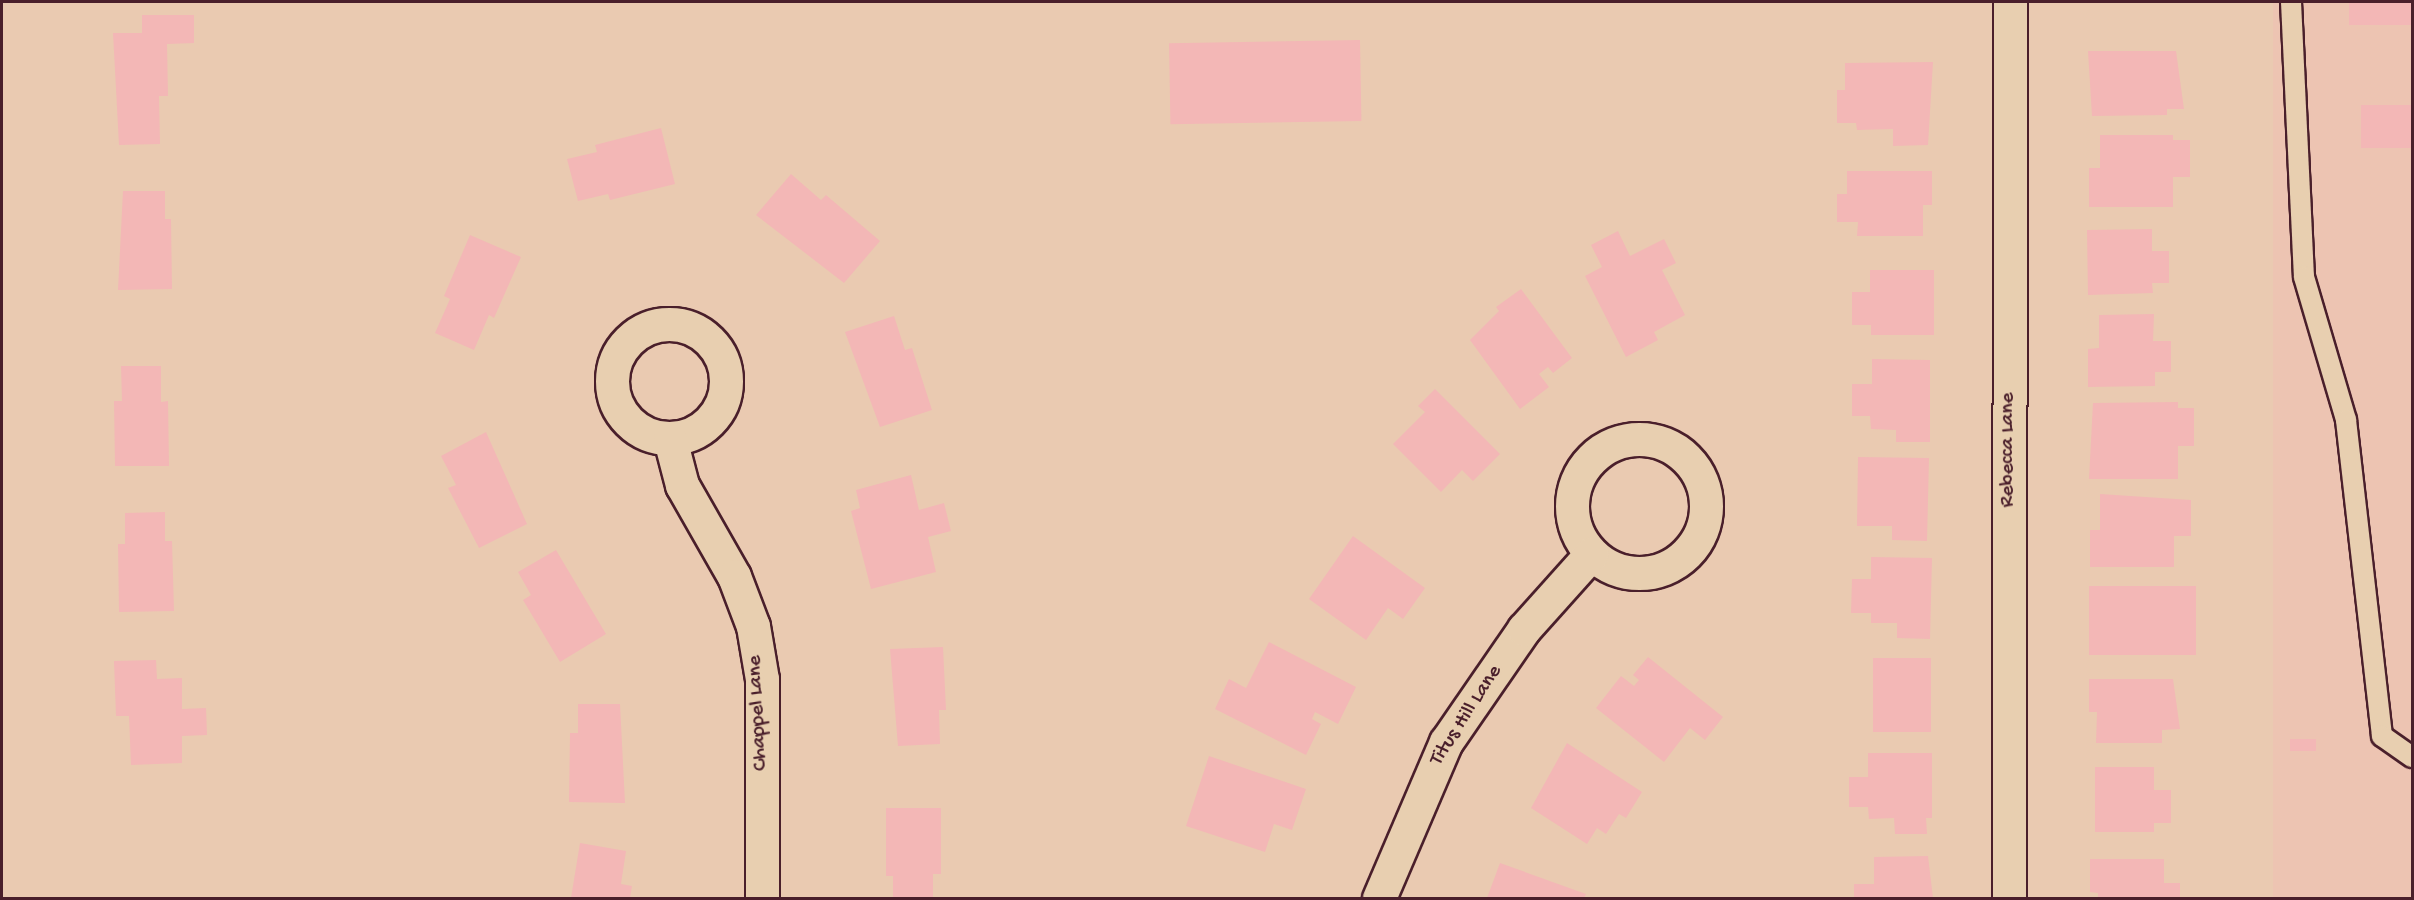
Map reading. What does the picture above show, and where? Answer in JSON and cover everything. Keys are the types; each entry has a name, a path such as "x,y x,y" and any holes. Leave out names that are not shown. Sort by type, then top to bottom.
{"street":[{"name":"Rebecca Lane","path":"2009,898 2010,2"},
{"path":"1646,438 1688,459 1701,478 1707,501 1705,525 1678,563 1633,574 1591,554 1572,512 1579,477 1601,450 1646,438"},
{"name":"Chappel Lane","path":"670,439 682,485 734,576 753,626 762,679 762,898"},
{"name":"Titus Hill Lane","path":"1379,898 1446,742 1524,629 1591,554"}],"lane":[{"path":"2291,2 2304,277 2346,420 2382,736 2412,757"}],"shaded area":[{"path":"2273,2 2412,2 2412,898 2273,898"}],"building":[{"path":"2349,2 2412,2 2412,25 2349,25"},
{"path":"142,15 194,15 194,43 167,44 168,96 159,96 160,144 119,145 113,33 142,33"},
{"path":"1360,40 1361,121 1170,124 1169,43"},
{"path":"2088,51 2176,51 2184,109 2167,109 2167,115 2092,116"},
{"path":"1933,62 1928,145 1893,146 1893,129 1857,130 1856,123 1837,123 1837,90 1845,90 1845,63"},
{"path":"2361,105 2412,105 2412,148 2361,148"},
{"path":"661,128 675,184 610,200 608,194 578,201 567,159 597,152 595,145"},
{"path":"2100,135 2173,135 2173,140 2190,140 2190,177 2173,177 2173,207 2089,207 2089,168 2100,168"},
{"path":"1847,171 1932,171 1932,205 1923,205 1923,236 1857,236 1858,222 1837,222 1837,194 1847,194"},
{"path":"791,174 821,200 826,195 880,241 844,283 756,215"},
{"path":"123,191 165,191 165,219 171,219 172,289 118,290"},
{"path":"2152,229 2152,251 2169,251 2169,283 2152,283 2153,293 2088,295 2087,230"},
{"path":"1618,231 1630,256 1664,239 1676,263 1662,270 1685,315 1654,332 1658,340 1626,357 1585,276 1602,267 1591,245"},
{"path":"470,235 521,257 494,318 489,315 474,350 435,333 450,299 444,296"},
{"path":"1870,270 1934,270 1934,335 1871,335 1871,325 1852,325 1852,292 1870,292"},
{"path":"1521,289 1572,358 1553,373 1548,367 1539,374 1549,387 1520,409 1470,340 1499,311 1496,307"},
{"path":"2154,314 2153,341 2171,341 2171,372 2155,372 2155,386 2088,387 2088,349 2099,348 2099,315"},
{"path":"894,316 905,350 912,348 932,410 880,427 845,332"},
{"path":"1872,359 1930,360 1930,442 1896,442 1896,430 1871,429 1870,416 1852,416 1852,384 1872,384"},
{"path":"121,366 161,366 161,402 168,401 169,466 115,466 114,401 122,401"},
{"path":"1435,389 1500,454 1473,481 1462,470 1441,492 1393,444 1425,412 1418,406"},
{"path":"2178,402 2178,408 2194,408 2194,446 2178,446 2178,479 2089,479 2093,403"},
{"path":"486,432 527,524 479,548 448,488 456,485 441,456"},
{"path":"1858,457 1929,458 1927,541 1892,540 1892,526 1857,526"},
{"path":"911,475 919,510 944,503 951,531 928,537 936,572 871,589 851,511 860,508 856,490"},
{"path":"2100,494 2191,500 2191,536 2174,536 2174,567 2090,567 2090,530 2100,530"},
{"path":"165,512 165,541 172,541 174,611 119,612 118,544 125,544 125,513"},
{"path":"1353,536 1425,588 1403,619 1388,608 1366,640 1309,599"},
{"path":"556,550 606,634 560,662 523,600 531,595 518,572"},
{"path":"1871,557 1932,558 1930,639 1897,638 1897,623 1871,623 1871,613 1851,613 1852,579 1871,579"},
{"path":"2089,586 2196,586 2196,655 2089,655"},
{"path":"1269,642 1356,687 1338,724 1315,712 1312,719 1321,724 1306,755 1215,709 1229,679 1246,688"},
{"path":"943,647 946,710 939,710 940,744 898,746 890,649"},
{"path":"1648,657 1723,717 1705,740 1690,728 1664,762 1596,708 1621,676 1634,686 1639,680 1633,675"},
{"path":"1873,658 1931,658 1931,732 1873,732"},
{"path":"156,660 157,679 182,678 182,709 206,708 207,735 182,736 182,763 131,765 129,716 116,716 114,661"},
{"path":"2089,679 2173,679 2180,729 2162,730 2162,743 2096,743 2097,712 2089,712"},
{"path":"578,704 620,704 625,803 569,802 570,733 578,733"},
{"path":"2290,739 2316,739 2316,751 2290,751"},
{"path":"1567,743 1642,792 1626,818 1619,814 1606,834 1597,828 1587,844 1531,808"},
{"path":"1868,753 1932,753 1932,818 1926,818 1927,834 1895,834 1894,818 1869,819 1868,807 1849,807 1849,777 1868,777"},
{"path":"1209,756 1306,789 1292,830 1274,824 1265,852 1186,826"},
{"path":"2095,767 2154,767 2154,790 2171,790 2171,823 2154,823 2154,832 2095,832"},
{"path":"886,808 941,808 941,874 933,874 933,898 893,898 893,876 886,876"},
{"path":"580,843 626,851 621,884 632,886 630,898 571,898"},
{"path":"1928,856 1933,898 1854,898 1854,884 1874,884 1874,857"},
{"path":"2090,859 2164,859 2164,883 2180,883 2180,898 2098,898 2098,893 2090,892"},
{"path":"1500,863 1586,894 1584,898 1487,898"}]}
